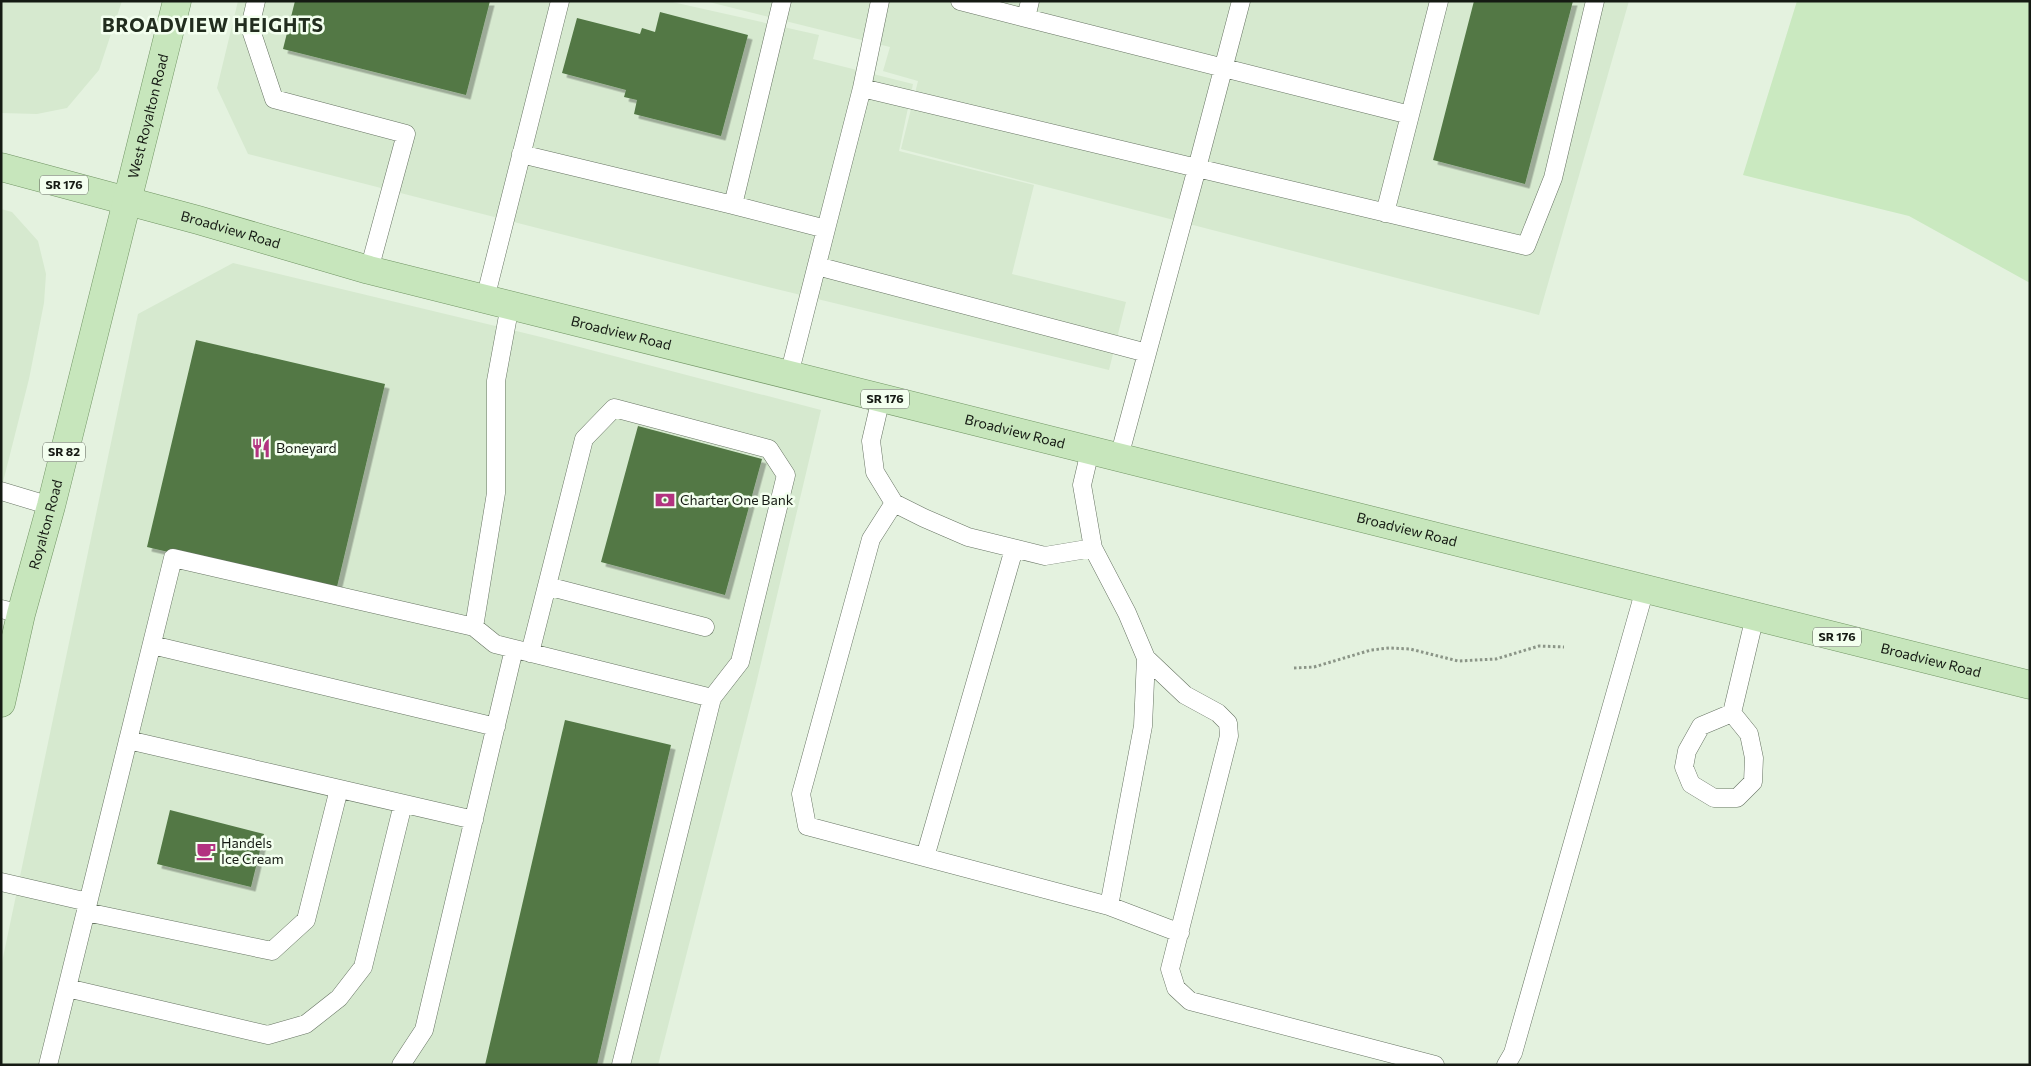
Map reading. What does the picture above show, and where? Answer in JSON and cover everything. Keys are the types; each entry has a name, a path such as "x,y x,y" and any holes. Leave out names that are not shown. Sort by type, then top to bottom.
{"main road":[{"name":"West Royalton Road","path":"128,201 177,1"},
{"name":"Broadview Road","path":"1,167 369,270 2030,685"},
{"name":"Royalton Road","path":"1,703 11,611 50,506 128,201"}],"lane":[{"path":"256,1 250,26 274,99 406,134 369,270"},
{"path":"474,627 496,493 498,302 522,154 560,1"},
{"path":"733,205 782,1"},
{"path":"790,375 862,88 880,1"},
{"path":"960,1 1028,10 1224,68 1410,115"},
{"path":"1119,457 1241,1"},
{"path":"1385,213 1439,1"},
{"path":"862,88 1526,246 1553,178 1595,1"},
{"path":"522,154 826,229"},
{"path":"817,266 1147,353"},
{"path":"881,398 871,441 875,472 894,502 924,518 968,537 1014,549 1045,556 1093,548"},
{"path":"401,1065 424,1030 496,727 547,586 584,439 614,408 769,449 786,475 740,662 712,698 621,1065"},
{"path":"1090,451 1082,486 1093,548 1127,613 1146,658 1185,695 1218,713 1228,723 1229,736 1170,969 1176,988 1190,1001 1435,1065"},
{"path":"1,491 50,506"},
{"path":"894,502 871,539 801,794 807,826 1109,906 1180,933"},
{"path":"925,857 1014,549"},
{"path":"48,1065 173,558 474,627 495,644 712,698"},
{"path":"547,586 705,627"},
{"path":"1506,1065 1513,1053 1645,589"},
{"path":"1732,713 1756,616"},
{"path":"152,645 496,727"},
{"path":"1109,906 1143,726 1146,658"},
{"path":"1732,713 1749,734 1754,758 1752,782 1737,798 1714,798 1691,784 1684,767 1687,751 1701,726 1732,713"},
{"path":"128,740 474,820"},
{"path":"1,882 87,907 232,944 272,951 306,920 339,789"},
{"path":"67,988 268,1035 306,1024 339,998 363,967 404,804"}],"path":[{"path":"1294,668 1314,667 1371,650 1389,648 1410,649 1458,661 1496,659 1539,646 1564,646"}],"shaded area":[{"path":"1,1 122,1 99,70 67,108 37,114 1,113"},
{"path":"238,1 668,1 819,35 813,59 913,84 899,151 1034,185 1012,274 1126,302 1109,370 768,287 248,154 217,88"},
{"path":"705,1 1629,1 1539,315 901,149 918,81 883,71 890,47"},
{"path":"1797,1 2030,1 2030,283 1909,216 1743,175"},
{"path":"1,209 12,212 38,241 46,274 44,303 29,379 1,490"},
{"path":"233,263 545,338 821,410 756,684 658,1065 1,1065 1,967 138,314"}],"building":[{"path":"295,1 490,1 466,95 283,49"},
{"path":"1474,1 1573,1 1525,184 1433,160"},
{"path":"660,12 748,35 721,136 634,114 637,100 624,97 626,90 562,73 577,18 640,34 642,28 655,32"},
{"path":"196,340 385,384 336,591 147,547"},
{"path":"638,426 762,459 725,595 601,562"},
{"path":"565,720 671,745 597,1065 485,1065"},
{"path":"170,810 264,834 251,887 157,864"}],"place":[{"name":"Boneyard","path":"261,448"},
{"name":"Charter One Bank","path":"665,500"},
{"name":"Handels Ice Cream","path":"206,851"}],"district":[{"name":"BROADVIEW HEIGHTS","path":"213,25"}]}
